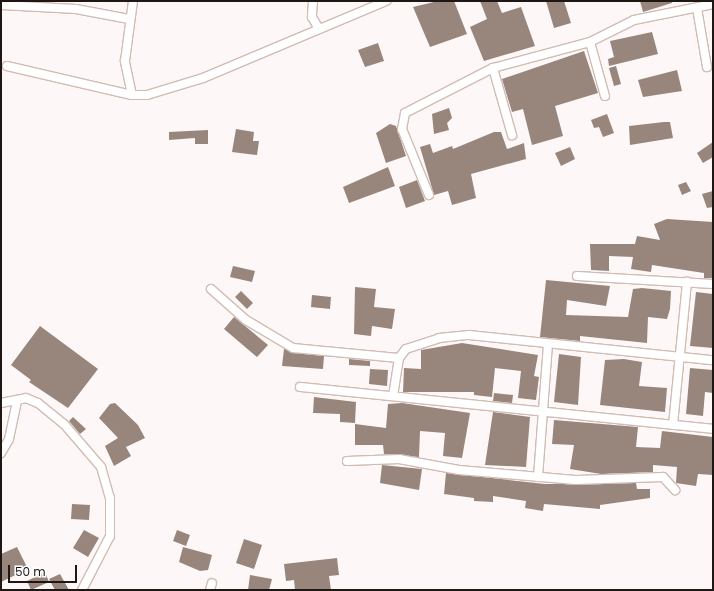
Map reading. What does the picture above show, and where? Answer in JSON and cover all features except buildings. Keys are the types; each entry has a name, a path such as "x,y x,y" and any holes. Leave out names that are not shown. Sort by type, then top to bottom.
{"street":[{"path":"132,95 125,61 129,19 133,1"},
{"path":"313,1 312,17 319,29"},
{"path":"7,66 132,95 147,95 203,78 386,1"},
{"path":"429,194 402,129 405,113 493,68 590,42 634,20 713,4"},
{"path":"1,5 76,9 129,19"},
{"path":"697,8 707,67"},
{"path":"590,42 605,96"},
{"path":"493,68 512,135"},
{"path":"577,276 713,284"},
{"path":"673,425 687,282"},
{"path":"211,290 246,320 293,348 399,358"},
{"path":"393,396 399,358 406,349 447,337 469,335 713,360"},
{"path":"538,477 541,411 548,344"},
{"path":"300,387 713,429"},
{"path":"1,403 26,398 38,403 64,424 101,467 108,484 110,536 82,590"},
{"path":"1,453 9,439 18,400"},
{"path":"347,461 399,459 459,470 538,477 623,480 664,477 675,490"}]}
